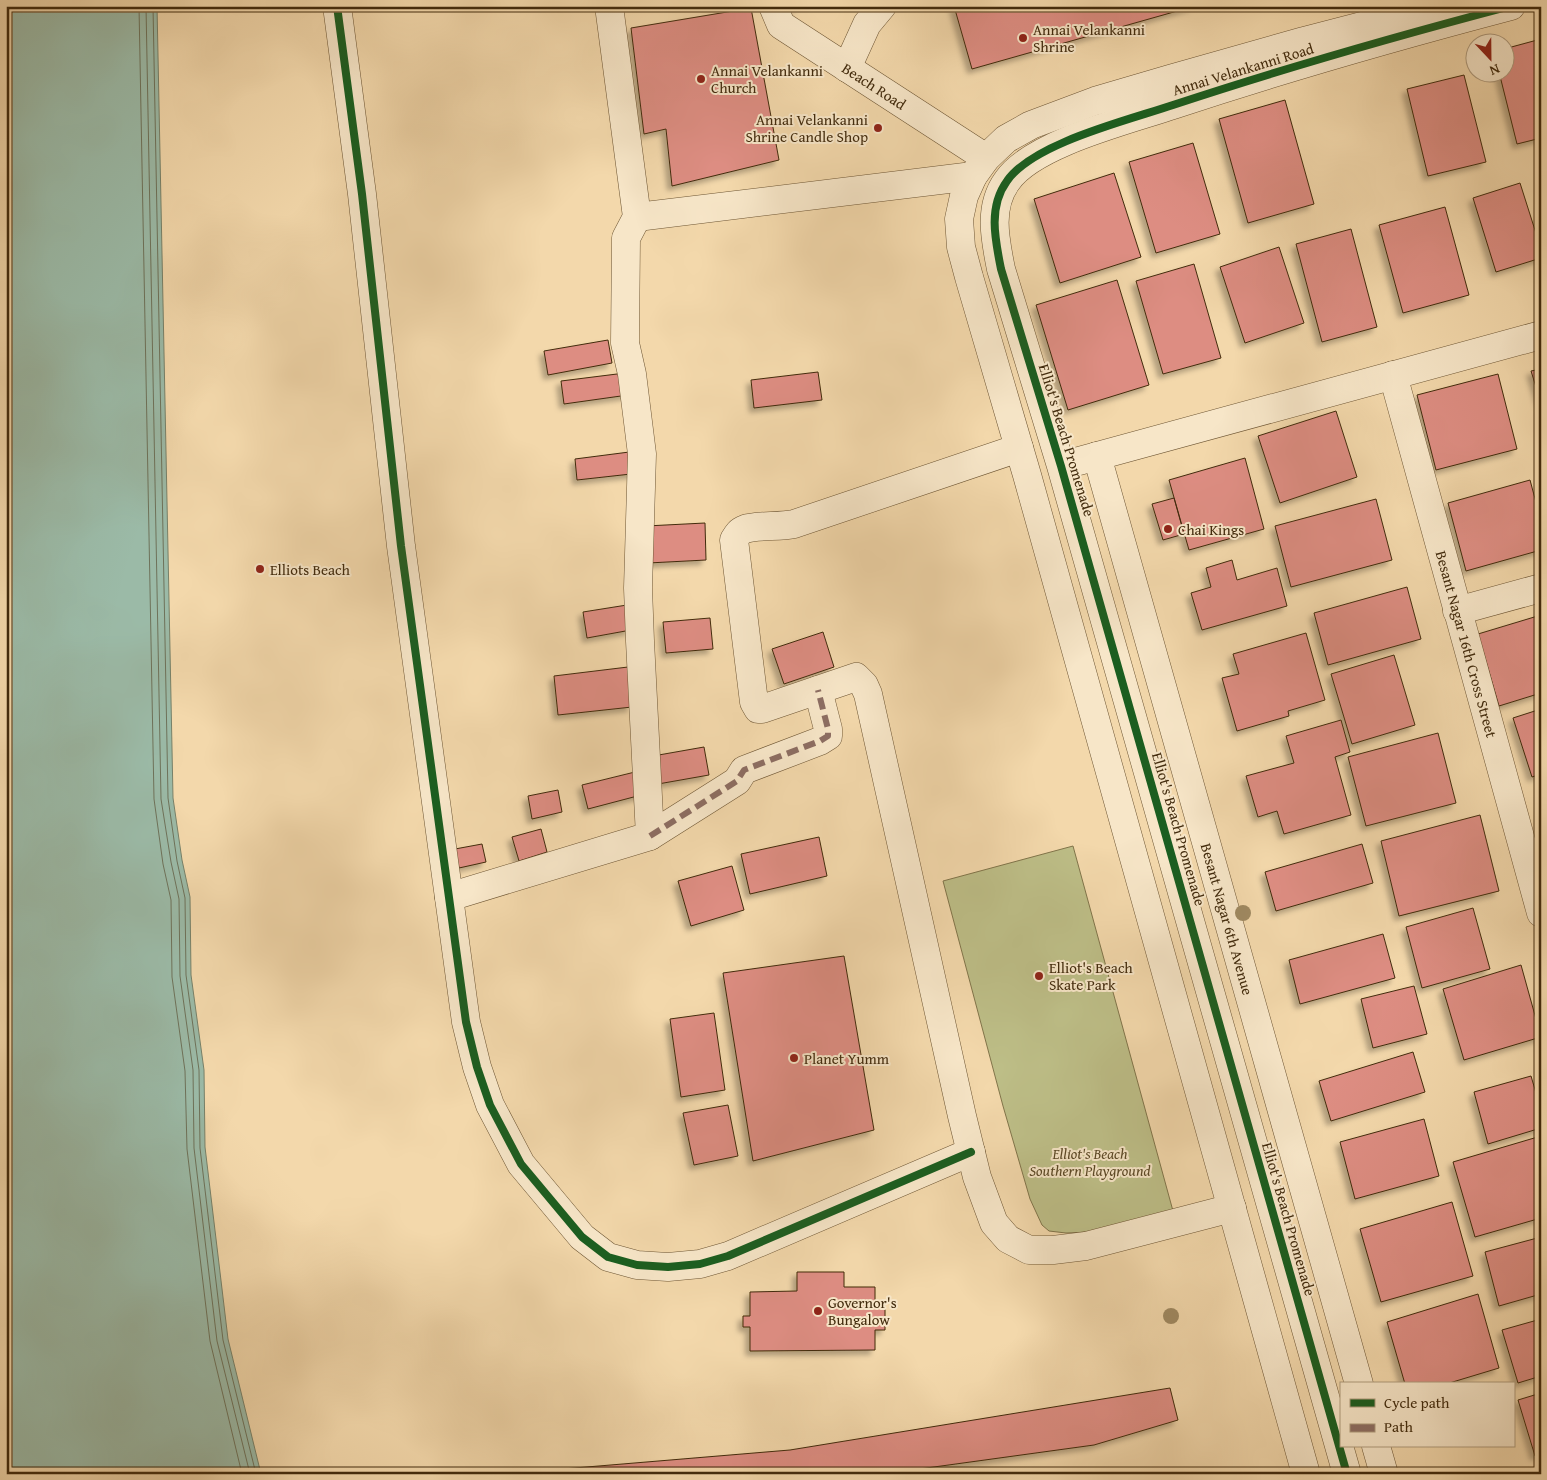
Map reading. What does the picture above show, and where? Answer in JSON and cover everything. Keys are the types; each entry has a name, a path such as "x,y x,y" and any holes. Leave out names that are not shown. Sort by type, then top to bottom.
{"street":[{"path":"338,6 362,194 401,546 466,1022 477,1067 490,1105 520,1164 582,1237 608,1257 637,1265 668,1267 700,1264 728,1256 971,1152"},
{"path":"609,6 637,217 626,238 625,343 632,374 642,454 638,597 650,836"},
{"name":"Beach Road","path":"773,6 781,25 847,68 979,167"},
{"path":"847,68 867,24 882,6"},
{"name":"Annai Velankanni Road","path":"1001,192 1007,180 1027,162 1075,138 1279,60 1439,6"},
{"name":"Annai Velankanni Road","path":"979,167 1006,139 1031,124 1095,101 1511,6"},
{"path":"637,217 979,167"},
{"path":"979,167 964,196 959,219 961,247 1027,475 1306,1474"},
{"name":"Elliot's Beach Promenade","path":"1001,192 995,209 994,239 1001,268 1061,466 1347,1474"},
{"path":"1027,475 1541,335"},
{"name":"Besant Nagar 16th Cross Street","path":"1393,375 1541,913"},
{"path":"1019,448 794,524 783,527 746,528 738,532 734,540 755,706 758,709 767,708 856,677 864,685 868,694 977,1177 994,1223 1008,1239 1029,1250 1053,1250 1086,1246 1232,1208"},
{"name":"Besant Nagar 6th Avenue","path":"1097,456 1358,1382"},
{"path":"1457,611 1541,588"},
{"path":"448,897 650,836 737,781 744,770 820,741 828,736 828,729 818,690"},
{"path":"1377,1448 1384,1474"}],"green space":[{"name":"Elliot's Beach Skate Park","path":"1073,846 1173,1211 1089,1232 1066,1233 1049,1231 1042,1225 1030,1199 1003,1106 943,881"}],"water":[{"path":"6,6 157,6 173,798 182,860 190,897 191,975 204,1070 205,1147 228,1339 261,1474 6,1474"}],"building":[{"path":"786,6 801,6 788,11"},
{"name":"Annai Velankanni Shrine","path":"954,6 1195,6 972,69"},
{"name":"Annai Velankanni Church","path":"751,8 779,160 672,186 666,129 644,134 631,28"},
{"path":"1541,39 1541,138 1517,144 1502,82 1514,82 1514,46"},
{"path":"1464,75 1464,82 1466,82 1486,162 1428,176 1407,89"},
{"path":"1285,100 1314,204 1248,223 1219,119"},
{"path":"1193,143 1220,234 1156,253 1129,162"},
{"path":"1114,173 1141,257 1060,283 1034,199"},
{"path":"1520,183 1541,249 1541,258 1496,272 1473,198"},
{"path":"1445,207 1469,295 1403,313 1379,225"},
{"path":"1351,229 1377,327 1322,342 1296,244"},
{"path":"1279,247 1304,323 1245,343 1220,267"},
{"path":"1194,264 1221,358 1163,374 1136,281"},
{"path":"1117,280 1149,385 1068,410 1036,305"},
{"path":"608,340 612,363 548,375 544,351"},
{"path":"1541,369 1541,403 1531,371"},
{"path":"818,372 822,400 754,408 751,380"},
{"path":"625,373 628,395 564,404 561,381"},
{"path":"1498,374 1517,449 1436,470 1417,395"},
{"path":"1336,411 1357,477 1280,503 1258,436"},
{"path":"637,451 640,473 577,480 575,459"},
{"path":"1245,458 1264,529 1189,550 1169,480"},
{"path":"1530,480 1541,521 1541,550 1466,571 1448,503"},
{"path":"1174,498 1184,534 1163,540 1152,504"},
{"path":"1376,499 1392,560 1291,587 1275,526"},
{"path":"705,523 706,560 648,563 646,526"},
{"path":"1232,560 1237,580 1277,568 1287,606 1202,630 1191,593 1211,587 1206,568"},
{"path":"1407,587 1421,639 1328,665 1314,613"},
{"path":"627,605 631,630 587,638 583,612"},
{"path":"1541,615 1541,693 1499,706 1478,634"},
{"path":"710,618 713,649 666,653 663,622"},
{"path":"823,632 834,667 784,684 772,649"},
{"path":"1306,633 1325,700 1288,711 1289,716 1237,731 1222,678 1239,674 1233,654"},
{"path":"1394,655 1415,725 1352,744 1331,674"},
{"path":"628,667 632,707 558,715 554,676"},
{"path":"1541,709 1541,774 1532,777 1513,718"},
{"path":"1341,720 1350,752 1335,757 1351,815 1284,834 1277,811 1258,817 1246,776 1294,763 1286,736"},
{"path":"1438,733 1456,803 1366,826 1348,757"},
{"path":"704,747 709,775 658,784 653,756"},
{"path":"639,771 645,794 588,809 582,785"},
{"path":"558,790 562,812 532,819 528,796"},
{"path":"1480,815 1499,891 1399,916 1381,841"},
{"path":"541,829 547,852 519,861 512,837"},
{"path":"819,837 827,876 750,894 741,854"},
{"path":"482,844 486,862 459,868 455,849"},
{"path":"1362,844 1373,883 1276,911 1265,872"},
{"path":"732,866 744,910 691,926 678,881"},
{"path":"1473,908 1490,969 1422,988 1406,927"},
{"path":"1383,934 1395,978 1300,1004 1289,960"},
{"path":"844,956 874,1130 753,1161 723,973"},
{"path":"1521,965 1541,1037 1464,1060 1443,989"},
{"path":"1414,986 1427,1034 1373,1048 1361,999"},
{"path":"714,1013 725,1090 681,1097 670,1019"},
{"path":"1413,1052 1425,1092 1331,1121 1319,1081"},
{"path":"1531,1076 1541,1110 1541,1128 1488,1144 1474,1092"},
{"path":"728,1105 738,1156 694,1165 683,1113"},
{"path":"1424,1119 1439,1176 1355,1199 1340,1142"},
{"path":"1541,1136 1541,1218 1475,1237 1453,1162"},
{"path":"1452,1202 1473,1276 1381,1302 1360,1229"},
{"path":"1541,1237 1541,1294 1499,1306 1485,1252"},
{"name":"Governor's Bungalow","path":"797,1272 844,1272 844,1287 875,1287 875,1306 885,1306 885,1330 875,1330 875,1350 750,1351 750,1327 743,1327 743,1316 750,1316 750,1292 797,1291"},
{"path":"1478,1294 1499,1368 1453,1382 1404,1382 1387,1322"},
{"path":"1541,1319 1541,1376 1518,1383 1502,1330"},
{"path":"1170,1388 1178,1420 1094,1445 883,1474 503,1474 790,1450"},
{"path":"1541,1393 1541,1454 1535,1456 1518,1400"}],"marked path":[{"path":"650,836 737,781 744,770 820,741 828,736 818,690"}],"cycle path":[{"path":"337,6 362,194 401,546 466,1022 477,1067 490,1105 521,1164 582,1237 608,1257 637,1265 668,1267 700,1264 728,1256 971,1152"},
{"path":"1347,1474 1061,466 1001,269 995,235 995,212 1001,191 1007,181 1020,167 1038,155 1083,134 1299,65 1511,6"}],"place":[{"name":"Annai Velankanni Shrine","path":"1023,38"},
{"name":"Annai Velankanni Church","path":"701,79"},
{"name":"Annai Velankanni Shrine Candle Shop","path":"878,128"},
{"name":"Chai Kings","path":"1168,529"},
{"name":"Elliots Beach","path":"260,569"},
{"name":"Elliot's Beach Skate Park","path":"1039,976"},
{"name":"Planet Yumm","path":"794,1058"},
{"name":"Governor's Bungalow","path":"818,1311"}],"park label":[{"name":"Elliot's Beach Southern Playground","path":"1090,1162"}]}
